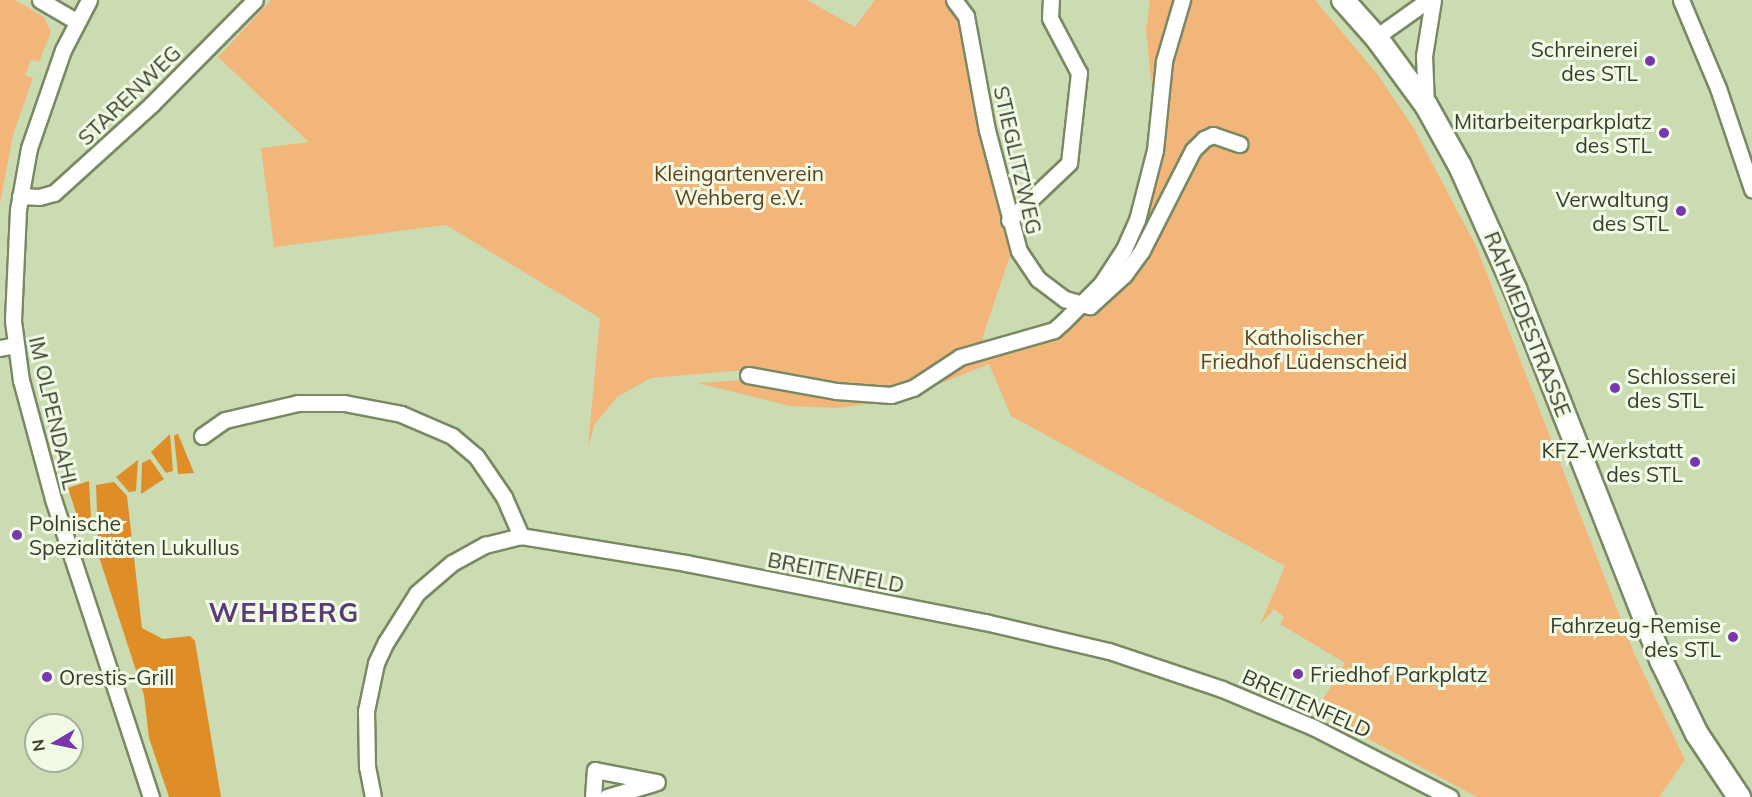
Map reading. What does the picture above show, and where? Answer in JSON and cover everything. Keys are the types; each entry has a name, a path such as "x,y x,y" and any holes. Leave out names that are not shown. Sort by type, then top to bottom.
{"main road":[{"name":"RAHMEDESTRASSE","path":"1343,0 1376,37 1426,105 1490,229 1661,660 1697,734 1739,797"}],"street":[{"path":"40,0 76,21"},
{"name":"IM OLPENDAHL","path":"89,0 76,21 44,99 20,196 8,346 52,499 151,797"},
{"name":"STARENWEG","path":"20,196 39,197 54,193 152,104 255,0"},
{"name":"STIEGLITZWEG","path":"954,0 966,15 1009,220 1019,251 1038,279 1079,306"},
{"path":"1009,220 1069,164 1079,73 1050,18 1051,0"},
{"path":"748,375 843,392 891,395 913,388 975,350 1054,330 1079,306 1117,262 1137,220 1155,150 1164,61 1182,0"},
{"path":"1376,37 1428,0"},
{"path":"1426,105 1424,56 1433,0"},
{"path":"1681,0 1718,88 1752,189"},
{"path":"1079,306 1090,306 1100,298 1141,252 1193,150 1213,135 1239,144"},
{"path":"202,436 225,420 297,403 344,403 401,414 452,436 476,456 504,497 521,536"},
{"name":"BREITENFELD","path":"373,797 367,767 366,711 376,663 386,642 417,593 452,562 484,545 521,536 686,563 985,622 1109,651 1222,689 1323,731 1450,797"},
{"path":"593,797 595,770 657,782 607,797"}],"green space":[{"path":"0,0 15,0 44,17 51,32 39,62 31,60 25,75 33,78 13,135 0,204"},
{"name":"Kleingartenverein Wehberg e.V.","path":"271,0 807,0 855,27 875,0 947,0 963,17 1010,240 1011,253 982,339 987,339 951,356 905,387 865,389 745,370 651,378 617,397 595,424 588,447 600,318 446,225 274,247 261,148 309,142 218,57"},
{"path":"1150,0 1177,0 1153,99 1146,30"},
{"name":"Katholischer Friedhof Lüdenscheid","path":"1191,0 1315,0 1378,75 1413,127 1476,246 1634,653 1685,760 1659,797 1477,797 1316,711 1345,663 1280,624 1284,617 1274,609 1260,625 1285,566 1011,416 989,364 945,382 938,378 962,362 1067,328 1099,296 1143,223 1150,204 1162,150 1171,61"},
{"path":"741,380 791,390 893,400 837,408 790,406 697,383"}],"shaded area":[{"path":"170,434 173,471 166,473 151,452"},
{"path":"178,434 194,473 178,474 174,436"},
{"path":"150,459 164,479 141,494 142,463"},
{"path":"138,460 136,491 129,492 116,477"},
{"path":"89,481 92,535 84,522 80,525 68,488"},
{"path":"114,482 127,496 142,628 163,639 190,636 195,641 221,797 169,797 149,738 144,695 100,560 90,545 98,540 96,485"}],"place":[{"name":"Schreinerei des STL","path":"1650,61"},
{"name":"Mitarbeiterparkplatz des STL","path":"1664,133"},
{"name":"Verwaltung des STL","path":"1681,211"},
{"name":"Schlosserei des STL","path":"1615,388"},
{"name":"KFZ-Werkstatt des STL","path":"1695,462"},
{"name":"Polnische Spezialitäten Lukullus","path":"17,535"},
{"name":"Fahrzeug-Remise des STL","path":"1733,637"},
{"name":"Friedhof Parkplatz","path":"1298,674"},
{"name":"Orestis-Grill","path":"47,677"}],"district":[{"name":"WEHBERG","path":"284,613"}]}
